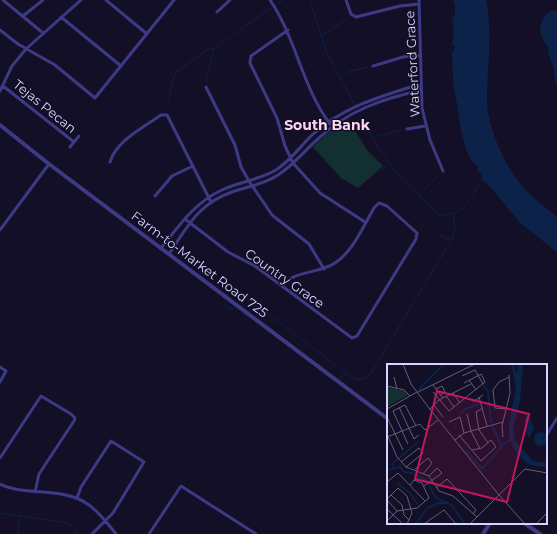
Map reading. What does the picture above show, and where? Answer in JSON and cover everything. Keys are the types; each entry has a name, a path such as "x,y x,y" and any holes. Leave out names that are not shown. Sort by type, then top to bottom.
{"street":[{"path":"3,0 43,33"},
{"path":"23,16 43,0"},
{"path":"0,91 4,86 12,66 26,49 81,0"},
{"path":"106,0 147,34"},
{"path":"217,12 230,0"},
{"path":"270,0 288,30 300,66 332,127"},
{"path":"346,0 351,14 355,17 419,2"},
{"path":"0,30 26,49 55,65 95,98 147,34 171,1"},
{"name":"Waterford Grace","path":"419,2 420,86 426,126 443,171"},
{"path":"61,17 121,66"},
{"path":"282,286 292,277 324,269 335,263 345,254 365,222 320,193 294,163 292,157 286,149 279,122 249,59 288,30"},
{"path":"373,66 403,57 419,55"},
{"path":"161,248 185,219 208,198 227,188 272,172 292,157 311,137 347,111 369,100 417,85 420,86 418,91 394,96 368,106 332,127 294,163 273,178 233,192 211,202 200,211 190,223 176,241 170,254"},
{"name":"Tejas Pecan","path":"4,86 74,142"},
{"path":"206,87 235,145 241,167 249,181 272,215 309,244 324,269"},
{"path":"110,162 114,152 124,142 161,115 165,114 169,117 211,202"},
{"name":"Farm-to-Market Road 725","path":"0,125 49,164 387,417"},
{"path":"407,129 426,126"},
{"path":"70,147 79,136"},
{"path":"0,230 49,164"},
{"path":"155,196 172,176 193,166"},
{"name":"Country Grace","path":"185,219 228,252 251,264 282,286 349,338 354,338 357,336 416,239 417,233 387,206 380,203 375,207 365,222"},
{"path":"171,237 176,241"},
{"path":"0,367 6,372 0,382"},
{"path":"0,458 41,396 75,418 39,474 35,492"},
{"path":"547,434 557,418"},
{"path":"77,498 81,487 111,441 144,462 113,513 106,522 92,534"},
{"path":"0,484 14,489 77,498 90,505 116,534"},
{"path":"149,534 181,486 256,534"},
{"path":"483,534 489,524"},
{"path":"525,524 540,534"}],"green space":[{"path":"348,119 367,150 383,166 358,188 341,178 313,147 325,135"}],"water":[{"path":"453,0 486,0 489,24 487,100 490,122 499,147 511,171 518,181 532,196 557,217 557,252 520,223 494,191 481,179 482,174 477,170 478,166 473,163 466,150 461,130 453,80 452,53 455,47 452,44 454,31 452,18 455,16 455,5"},
{"path":"550,11 557,11 557,86 548,47 542,38 540,29 543,19"}],"waterway":[{"path":"278,3 283,0"},
{"path":"310,0 326,51 354,104"},
{"path":"167,106 175,73 207,50 215,48 271,8"},
{"path":"321,36 349,18"},
{"path":"206,81 214,49"},
{"path":"340,78 348,72 368,67"},
{"path":"359,114 381,152 402,179 437,213 448,215 458,211 471,199 482,180"},
{"path":"374,137 402,130"},
{"path":"381,170 390,163"},
{"path":"419,195 440,174"},
{"path":"239,301 243,297 249,299 347,374 357,380 365,379 371,373 452,239 455,229 453,214"},
{"path":"439,234 445,238 453,238"},
{"path":"225,305 231,309 235,307"},
{"path":"339,379 346,374"},
{"path":"0,513 62,522 71,525 78,534"},
{"path":"18,534 20,517"}],"district":[{"name":"South Bank","path":"327,125"}]}
